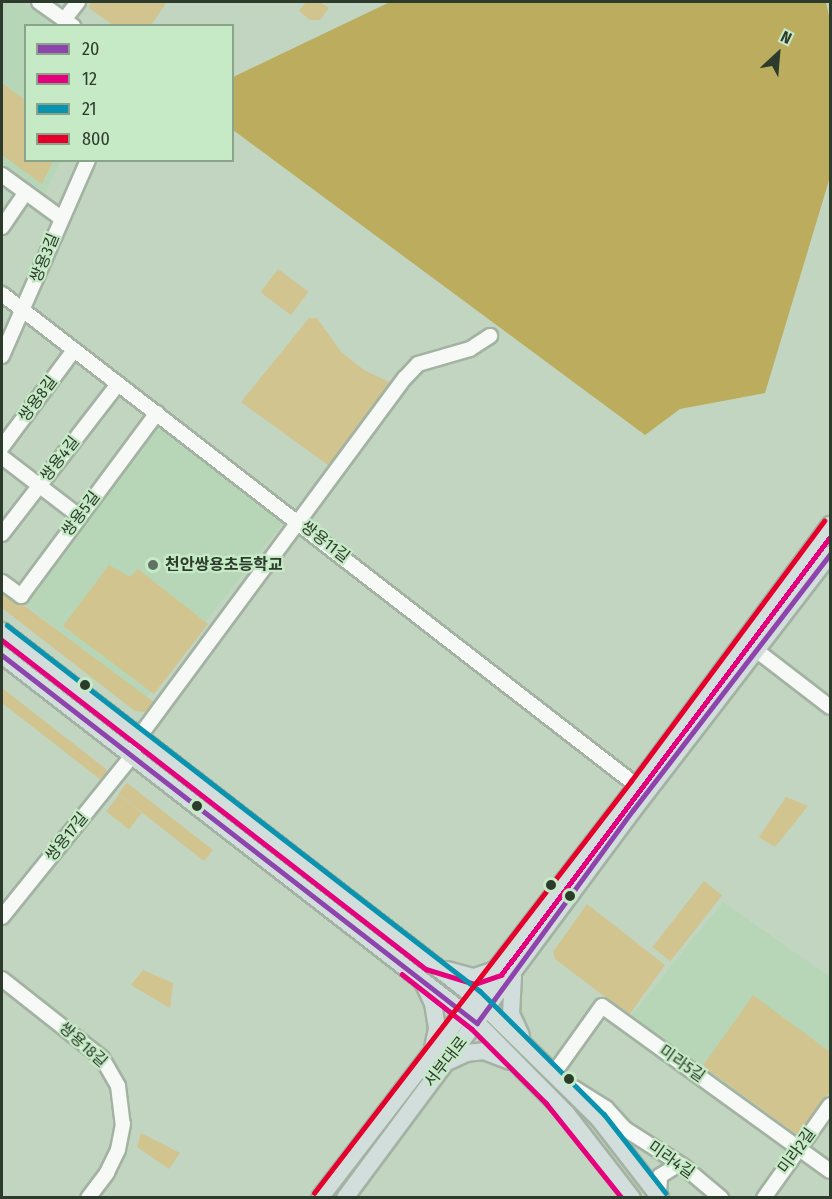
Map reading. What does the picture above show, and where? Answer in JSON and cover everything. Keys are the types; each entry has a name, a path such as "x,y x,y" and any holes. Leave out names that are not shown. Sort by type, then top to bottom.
{"main road":[{"name":"서부대로","path":"320,1197 437,1059 489,1009 642,789 831,525"},
{"name":"서부대로","path":"345,1197 437,1059 463,1012 831,554"},
{"path":"2,631 489,1009 599,1119 660,1196"},
{"path":"2,656 477,1023 566,1113 632,1197"},
{"path":"431,963 474,977 495,970"},
{"path":"513,976 511,1014 538,1058"},
{"path":"422,980 433,1003 438,1029 437,1059 484,1051 521,1066"}],"street":[{"path":"39,2 70,21"},
{"path":"47,2 70,21"},
{"path":"70,21 78,2"},
{"name":"쌍용3길","path":"2,356 24,311 87,162"},
{"path":"2,175 62,218"},
{"path":"2,228 26,192"},
{"name":"쌍용11길","path":"2,294 642,789"},
{"name":"쌍용17길","path":"2,917 132,756 139,737 301,524 418,364 470,349 490,336"},
{"name":"쌍용8길","path":"2,447 74,350"},
{"name":"쌍용4길","path":"4,527 118,384"},
{"name":"쌍용5길","path":"2,582 21,596 157,413"},
{"path":"2,457 79,516"},
{"path":"756,650 831,706"},
{"name":"쌍용18길","path":"2,979 96,1052 118,1086 123,1112 120,1140 115,1158 95,1195"},
{"name":"미라5길","path":"558,1077 602,1005 831,1171"},
{"name":"미라4길","path":"558,1077 606,1108 625,1129 679,1164 721,1197"},
{"name":"미라2길","path":"764,1197 831,1105"},
{"path":"660,1196 660,1176 679,1164"}],"shaded area":[{"path":"2,2 22,2 52,24 24,24 24,162 60,162 45,193 2,163"},
{"path":"91,2 167,2 152,24 111,24 89,8"},
{"path":"306,2 320,2 329,8 320,20 310,20 299,11"},
{"path":"390,2 826,2 830,21 830,177 765,393 680,409 645,435 234,131 234,77"},
{"path":"2,83 24,99 24,162 53,162 42,184 2,155"},
{"path":"278,269 308,292 291,315 261,292"},
{"path":"309,318 317,318 341,352 364,370 391,383 332,468 241,402"},
{"name":"천안쌍용초등학교","path":"156,424 283,523 146,699 19,600"},
{"path":"109,565 130,577 138,569 208,624 154,694 63,626"},
{"path":"2,589 155,703 153,708 147,712 135,711 2,608"},
{"path":"2,688 106,769 107,773 101,780 2,703"},
{"path":"127,783 213,850 204,861 118,794"},
{"path":"119,795 142,813 129,829 106,812"},
{"path":"786,797 808,806 775,847 759,837"},
{"path":"704,881 722,895 670,961 652,947"},
{"path":"723,902 830,977 830,1097 801,1141 630,1017"},
{"path":"587,904 665,965 629,1015 555,959 553,952"},
{"path":"143,970 173,983 170,1008 131,985"},
{"path":"753,995 830,1052 830,1091 800,1137 703,1066"},
{"path":"141,1133 180,1153 169,1169 137,1147"}],"transit line":[{"name":"800","path":"314,1193 631,781 824,521"},
{"name":"12","path":"2,640 426,969 475,984 501,975 830,537"},
{"name":"20","path":"2,655 477,1023 633,810 830,554"},
{"name":"21","path":"7,625 480,991 604,1114 666,1193"},
{"name":"12","path":"402,974 472,1029 546,1103 622,1198"}],"place":[{"name":"천안쌍용초등학교","path":"153,565"}]}
